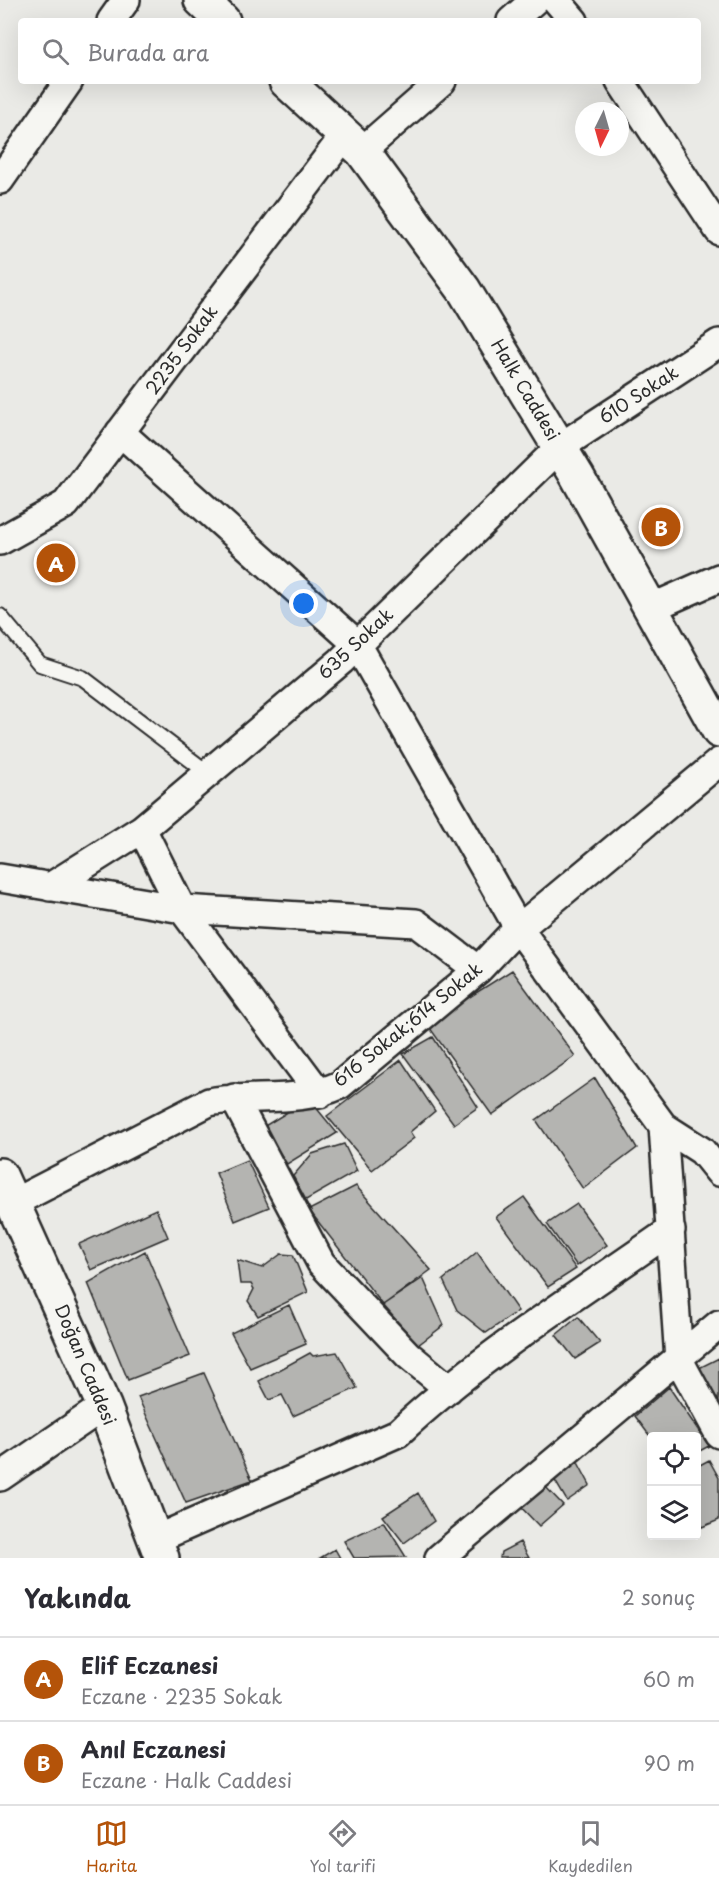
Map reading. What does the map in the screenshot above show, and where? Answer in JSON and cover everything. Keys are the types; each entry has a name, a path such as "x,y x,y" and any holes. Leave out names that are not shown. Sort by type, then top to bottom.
{"street":[{"path":"113,18 126,0"},
{"path":"201,0 220,18"},
{"path":"520,18 559,5"},
{"path":"0,180 67,84"},
{"name":"Halk Caddesi","path":"289,84 353,143 464,290 560,447 719,731"},
{"name":"2235 Sokak","path":"0,541 66,504 120,432 353,143 438,84"},
{"path":"622,84 719,231"},
{"name":"610 Sokak","path":"560,447 719,342"},
{"path":"120,432 357,644 519,929 663,1126 702,1151 719,1172"},
{"name":"635 Sokak","path":"50,886 142,830 357,644 560,447"},
{"path":"651,608 719,578"},
{"name":"616 Sokak;614 Sokak","path":"6,1189 209,1102 234,1098 320,1094 340,1085 478,970 519,929 719,762"},
{"path":"142,830 182,909 320,1094"},
{"path":"0,878 182,909 416,922 478,970"},
{"path":"234,1098 321,1263 408,1355 449,1389"},
{"path":"663,1126 679,1360 719,1434"},
{"name":"Doğan Caddesi","path":"6,1189 104,1406 158,1549"},
{"path":"158,1549 398,1434 449,1389 671,1230"},
{"path":"440,1558 679,1360 719,1324"},
{"path":"0,1477 104,1406"}],"lane":[{"path":"0,616 40,664 82,678 208,773"}],"building":[{"path":"512,970 575,1056 492,1115 427,1024"},
{"path":"433,1037 478,1107 454,1124 403,1054"},
{"path":"401,1060 435,1111 410,1132 414,1138 372,1170 327,1116"},
{"path":"595,1078 637,1148 583,1189 536,1120"},
{"path":"309,1099 337,1133 287,1164 263,1127"},
{"path":"344,1144 357,1171 306,1200 293,1176 312,1154"},
{"path":"247,1160 269,1207 235,1221 216,1173"},
{"path":"356,1186 431,1270 383,1305 309,1210"},
{"path":"524,1197 576,1269 548,1287 496,1217"},
{"path":"577,1204 607,1245 577,1266 547,1224"},
{"path":"156,1209 168,1237 91,1270 79,1244"},
{"path":"145,1251 190,1356 128,1380 88,1283"},
{"path":"477,1252 518,1311 486,1333 457,1310 443,1280"},
{"path":"281,1254 293,1255 308,1292 258,1316 248,1301 254,1289 251,1284 240,1284 237,1260 262,1268"},
{"path":"423,1278 444,1325 418,1345 383,1305"},
{"path":"289,1305 306,1344 250,1368 231,1333"},
{"path":"578,1317 600,1343 575,1359 556,1335"},
{"path":"337,1352 357,1388 293,1416 282,1395 269,1400 259,1381 310,1353 313,1356"},
{"path":"719,1358 719,1416 697,1369"},
{"path":"204,1373 252,1480 186,1503 138,1397"},
{"path":"669,1387 700,1432 647,1432 635,1416"},
{"path":"701,1434 709,1446 701,1450"},
{"path":"575,1457 590,1485 567,1501 551,1474"},
{"path":"709,1460 719,1478 719,1520 702,1527 701,1526 701,1464"},
{"path":"542,1483 563,1505 539,1526 518,1504"},
{"path":"418,1493 434,1521 404,1543 383,1516"},
{"path":"384,1522 406,1557 354,1558 344,1541"},
{"path":"520,1542 529,1558 500,1558 501,1552"},
{"path":"335,1549 340,1558 320,1558"}],"place":[{"name":"Anıl Eczanesi","path":"661,527"},
{"name":"Elif Eczanesi","path":"56,563"}]}
